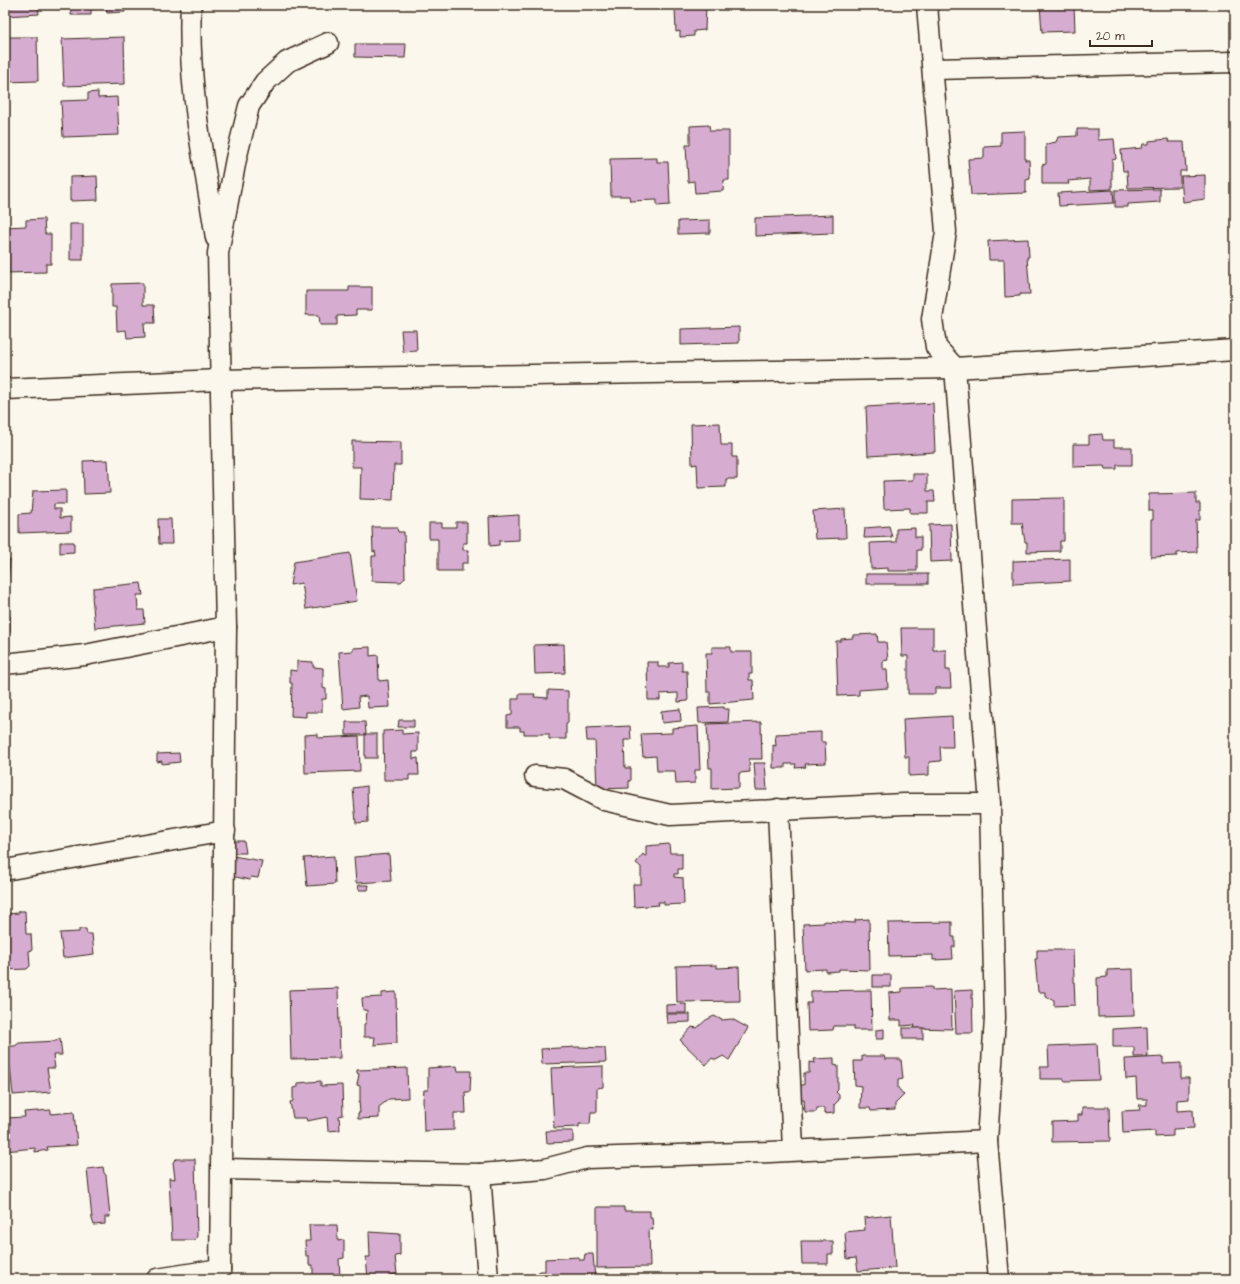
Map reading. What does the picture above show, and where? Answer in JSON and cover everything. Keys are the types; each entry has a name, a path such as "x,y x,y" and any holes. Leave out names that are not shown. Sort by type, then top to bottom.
{"street":[{"path":"157,1279 220,1274 226,627 218,253 195,94 189,39 191,5"},
{"path":"927,5 946,232 932,319 936,347 955,368 990,804 995,1018 987,1141 999,1279"},
{"path":"218,253 236,159 249,106 265,82 287,62 328,43"},
{"path":"933,69 1235,62"},
{"path":"5,389 220,380 955,368 1235,350"},
{"path":"5,664 85,655 226,627"},
{"path":"535,776 564,779 604,800 670,815 904,804 990,804"},
{"path":"778,809 793,1150"},
{"path":"5,870 225,831"},
{"path":"222,1169 480,1174 545,1169 586,1158 987,1141"},
{"path":"480,1174 488,1279"}],"building":[{"path":"5,5 38,5 39,14 5,16"},
{"path":"71,5 125,5 125,12 107,13 106,8 91,9 91,15 71,15"},
{"path":"406,5 443,5 406,7"},
{"path":"668,5 706,5 705,30 694,31 694,36 680,37 680,31 676,32 675,8 668,9"},
{"path":"1040,5 1074,5 1075,31 1042,32"},
{"path":"5,37 37,37 38,81 5,82"},
{"path":"124,37 125,84 64,86 62,39"},
{"path":"355,44 406,44 405,58 355,57"},
{"path":"98,92 98,98 117,97 119,135 63,137 61,101 88,100 88,93"},
{"path":"709,125 710,131 729,131 729,180 724,180 723,191 695,193 694,181 688,182 686,145 690,145 690,126"},
{"path":"1077,129 1098,129 1098,140 1114,139 1116,159 1112,160 1112,189 1090,190 1090,179 1068,181 1069,184 1042,184 1042,165 1046,164 1046,144 1056,142 1058,137 1077,136"},
{"path":"1025,131 1025,160 1029,160 1030,179 1026,180 1026,193 971,195 968,159 984,158 984,147 1001,146 1001,132"},
{"path":"1168,139 1169,142 1184,142 1186,171 1180,171 1180,187 1128,188 1127,171 1123,171 1121,150 1142,148 1143,144 1149,144 1149,141"},
{"path":"657,158 657,162 668,162 670,205 657,206 657,200 630,201 629,196 611,196 610,159"},
{"path":"1205,175 1205,199 1183,202 1181,176"},
{"path":"97,176 98,200 70,201 70,177"},
{"path":"1160,189 1160,202 1128,204 1128,207 1115,207 1115,190"},
{"path":"1113,190 1114,203 1059,206 1058,193"},
{"path":"833,215 833,233 755,236 755,218"},
{"path":"44,219 45,234 51,234 51,264 46,264 46,272 5,273 5,227 26,226 26,220"},
{"path":"710,220 710,233 678,234 678,221"},
{"path":"70,224 83,224 83,260 70,260"},
{"path":"1028,239 1029,257 1027,257 1030,294 1005,297 1004,260 989,260 988,241"},
{"path":"143,283 143,305 154,305 155,323 144,323 145,337 127,338 126,330 117,331 116,307 112,307 112,284"},
{"path":"349,287 372,287 372,310 356,310 356,315 337,316 337,325 320,325 319,315 306,315 306,291 349,291"},
{"path":"739,327 739,343 681,345 681,329"},
{"path":"401,330 416,330 417,351 403,352"},
{"path":"933,403 935,452 868,456 866,407"},
{"path":"720,423 721,445 732,445 732,457 737,457 737,479 726,479 726,487 698,488 697,464 692,465 691,424"},
{"path":"1102,434 1103,440 1114,440 1114,447 1132,447 1132,465 1117,465 1117,469 1105,469 1104,466 1073,467 1073,444 1089,444 1089,435"},
{"path":"352,441 401,442 401,465 394,465 393,500 360,499 361,467 352,467"},
{"path":"108,460 110,493 84,494 83,461"},
{"path":"913,474 927,474 927,491 934,491 935,502 928,502 928,513 910,513 910,508 884,509 883,481 913,480"},
{"path":"66,490 66,504 54,504 54,509 60,509 60,518 71,517 71,531 19,533 19,514 31,513 33,491"},
{"path":"1196,493 1196,503 1200,503 1200,520 1196,520 1197,552 1177,553 1177,556 1151,557 1151,520 1153,520 1153,511 1149,511 1149,494"},
{"path":"1064,498 1064,541 1060,541 1060,551 1027,552 1027,542 1025,542 1022,523 1012,523 1012,499"},
{"path":"845,509 846,538 815,539 813,511"},
{"path":"519,515 519,540 499,541 499,545 490,546 489,517"},
{"path":"158,519 171,519 172,544 159,544"},
{"path":"456,522 467,522 467,543 463,543 463,550 468,550 468,563 462,563 462,571 438,571 438,539 429,539 429,523 442,523 442,527 456,527"},
{"path":"951,524 952,561 930,562 929,525"},
{"path":"889,526 892,537 864,538 865,528"},
{"path":"372,527 397,527 398,532 404,532 405,578 401,582 372,581 372,556 376,556 375,551 373,552"},
{"path":"915,528 915,537 921,537 921,550 917,550 917,571 888,571 888,568 871,569 870,543 896,542 896,529"},
{"path":"60,542 74,542 74,552 60,553"},
{"path":"350,553 357,601 306,609 302,583 290,585 294,562"},
{"path":"1070,559 1070,581 1013,584 1013,561"},
{"path":"5,560 10,560 8,582 5,582"},
{"path":"866,574 928,574 928,584 866,584"},
{"path":"141,583 143,595 137,595 138,610 144,610 145,623 95,628 92,596 93,588"},
{"path":"5,616 10,616 10,632 5,632"},
{"path":"901,628 933,628 933,650 946,650 946,670 950,670 951,688 935,688 935,694 908,694 908,656 902,656"},
{"path":"877,634 878,642 886,642 888,660 883,661 883,669 887,669 888,688 859,690 859,695 838,696 836,641 853,638 853,635"},
{"path":"564,644 565,673 535,674 534,645"},
{"path":"370,647 370,656 378,655 379,681 388,680 390,707 368,708 367,696 358,697 359,707 343,709 339,652 353,651 353,648"},
{"path":"712,647 731,647 731,652 752,652 752,674 749,674 749,680 753,680 754,700 710,704 710,692 707,692 706,653 712,653"},
{"path":"297,661 313,662 313,667 323,668 323,688 326,689 326,699 322,699 322,712 306,712 306,717 291,716 292,683 290,683 290,670 297,671"},
{"path":"647,662 658,662 658,667 669,667 669,663 682,662 682,671 687,671 688,701 678,702 678,693 660,694 660,700 648,700"},
{"path":"548,690 568,691 568,723 566,724 566,739 549,739 549,734 524,734 524,731 520,731 520,727 507,727 507,716 512,715 512,699 519,699 519,694 535,694 534,697 548,698"},
{"path":"724,707 724,709 729,709 728,722 699,723 698,708"},
{"path":"680,709 681,721 662,723 661,711"},
{"path":"952,716 953,747 940,747 941,761 929,762 929,775 909,776 909,757 905,757 903,719"},
{"path":"399,720 414,720 414,727 398,727"},
{"path":"346,722 365,722 366,733 364,735 346,735"},
{"path":"761,722 762,759 749,759 750,772 739,773 739,788 712,789 712,768 709,768 707,724"},
{"path":"630,726 631,740 624,740 625,768 631,768 629,788 597,789 595,741 587,741 586,728"},
{"path":"698,726 700,770 695,770 695,783 676,784 675,771 657,771 656,756 643,757 641,734 672,733 672,728"},
{"path":"402,730 402,734 418,733 418,752 413,752 413,759 418,758 419,775 409,775 409,780 384,780 383,731"},
{"path":"821,732 821,742 825,742 826,763 805,764 806,767 795,768 796,764 785,764 785,768 773,768 773,745 776,746 775,734"},
{"path":"318,734 318,738 359,736 360,771 305,773 304,735"},
{"path":"365,734 377,734 377,758 365,758"},
{"path":"179,753 180,762 162,764 162,761 157,762 157,754"},
{"path":"754,763 765,763 767,790 756,790"},
{"path":"367,786 368,822 356,823 353,788"},
{"path":"229,841 244,841 246,853 229,853"},
{"path":"669,844 670,853 682,853 682,869 678,869 678,874 674,874 674,877 683,878 684,904 664,905 664,902 658,902 659,905 634,907 633,884 641,884 641,867 636,863 643,854 646,857 646,846"},
{"path":"389,854 391,881 356,883 354,857"},
{"path":"233,856 262,861 258,878 251,877 250,880 226,875"},
{"path":"334,856 335,884 307,886 304,858"},
{"path":"358,885 369,885 368,890 359,890"},
{"path":"19,911 25,911 26,934 31,934 32,950 29,951 30,966 27,969 5,970 5,914 19,913"},
{"path":"869,919 870,970 839,969 839,971 826,972 826,969 805,970 803,924 824,923 824,921 855,923 855,920"},
{"path":"952,922 952,937 955,937 955,947 952,947 953,959 933,960 933,955 889,956 888,923"},
{"path":"79,929 86,929 87,934 92,934 94,954 63,958 60,933 79,932"},
{"path":"1037,950 1073,950 1075,1005 1054,1006 1054,1000 1045,996 1045,992 1038,992 1035,959 1037,959"},
{"path":"717,965 717,968 739,967 740,1001 677,1002 676,966"},
{"path":"1133,969 1134,1016 1098,1017 1097,978 1107,977 1107,970"},
{"path":"873,975 891,975 891,987 873,987"},
{"path":"932,987 932,990 951,989 952,1029 914,1028 915,1025 901,1026 901,1020 890,1020 889,993 902,992 902,988"},
{"path":"338,988 340,1058 291,1059 289,990"},
{"path":"871,990 872,1030 854,1030 854,1026 834,1026 833,1030 808,1031 807,1003 811,1003 811,991"},
{"path":"972,990 973,1033 956,1033 954,991"},
{"path":"396,992 397,1043 374,1045 375,1037 364,1037 364,1024 366,1023 367,1010 363,1010 362,998 382,997 382,993"},
{"path":"686,1004 686,1013 666,1013 666,1005"},
{"path":"666,1014 690,1014 690,1022 667,1023"},
{"path":"714,1016 722,1020 732,1019 748,1028 729,1060 723,1056 716,1060 712,1058 706,1065 680,1040 692,1027 697,1028 706,1020"},
{"path":"1147,1027 1148,1057 1134,1057 1134,1047 1113,1047 1113,1029"},
{"path":"903,1028 923,1028 923,1039 903,1039"},
{"path":"884,1029 884,1039 876,1039 876,1030"},
{"path":"60,1038 62,1055 53,1055 55,1068 47,1068 51,1092 13,1095 10,1067 5,1067 5,1046 15,1046 19,1043 56,1041"},
{"path":"1097,1044 1099,1080 1064,1081 1064,1079 1040,1079 1040,1067 1049,1067 1048,1046"},
{"path":"577,1047 605,1048 606,1062 542,1064 541,1049"},
{"path":"862,1056 884,1056 885,1059 901,1059 903,1079 898,1080 898,1088 904,1095 895,1104 895,1110 871,1111 870,1108 860,1108 861,1086 855,1085 854,1061 862,1061"},
{"path":"1163,1057 1163,1064 1181,1063 1181,1078 1189,1078 1189,1099 1177,1100 1177,1111 1193,1110 1194,1128 1173,1129 1173,1136 1155,1137 1155,1131 1123,1133 1122,1111 1140,1110 1139,1105 1147,1105 1147,1099 1137,1099 1136,1078 1126,1079 1125,1059"},
{"path":"834,1058 834,1065 838,1066 838,1090 836,1092 839,1095 839,1100 834,1105 834,1113 824,1114 824,1108 817,1108 816,1112 805,1112 804,1099 799,1099 798,1085 804,1085 804,1073 809,1073 809,1062 815,1063 814,1059"},
{"path":"457,1066 458,1071 471,1071 470,1092 465,1092 466,1113 454,1113 454,1130 424,1131 423,1100 424,1090 428,1090 428,1068"},
{"path":"603,1066 603,1087 597,1088 597,1112 591,1112 590,1124 579,1124 579,1127 554,1128 551,1068"},
{"path":"407,1068 408,1098 389,1099 379,1107 379,1118 358,1119 358,1113 360,1113 360,1086 357,1085 359,1074 357,1073 357,1070"},
{"path":"321,1081 321,1086 342,1085 343,1115 339,1116 340,1130 328,1131 327,1117 307,1121 306,1118 293,1118 290,1102 293,1101 293,1088 298,1087 298,1083"},
{"path":"1082,1107 1109,1107 1110,1141 1052,1142 1052,1122 1078,1121 1078,1115 1082,1115"},
{"path":"51,1110 51,1114 74,1112 77,1145 47,1147 48,1150 35,1152 35,1148 5,1151 5,1118 25,1117 24,1112"},
{"path":"546,1131 573,1131 573,1142 547,1143"},
{"path":"176,1159 195,1159 197,1236 195,1240 172,1240 169,1178 175,1179 173,1162"},
{"path":"103,1167 106,1175 110,1217 105,1217 105,1224 94,1225 92,1219 87,1169"},
{"path":"597,1207 624,1207 624,1211 650,1211 653,1230 649,1229 650,1267 597,1268"},
{"path":"891,1215 895,1268 858,1271 856,1258 847,1259 845,1232 865,1230 864,1218"},
{"path":"309,1225 337,1225 338,1241 344,1240 344,1258 339,1259 340,1277 313,1278 313,1265 309,1265 309,1256 306,1256 305,1241 310,1241"},
{"path":"369,1232 400,1234 400,1255 395,1256 397,1274 391,1275 392,1279 368,1279 366,1257 370,1257"},
{"path":"801,1241 833,1241 833,1254 828,1254 828,1264 802,1264"},
{"path":"585,1254 593,1254 595,1279 539,1279 539,1271 545,1271 545,1259 579,1257 579,1260 584,1260"}]}
